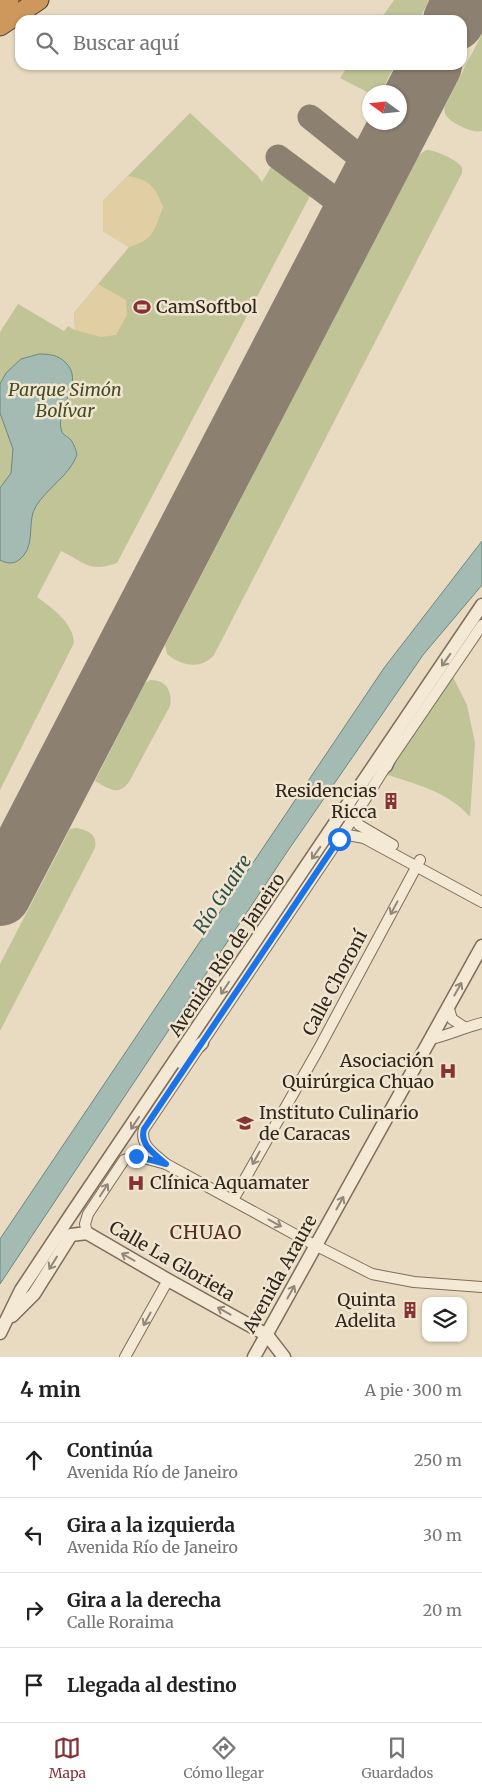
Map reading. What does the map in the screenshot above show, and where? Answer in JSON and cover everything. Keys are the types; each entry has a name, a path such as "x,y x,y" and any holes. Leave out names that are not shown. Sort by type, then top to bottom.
{"highway":[{"path":"0,6 9,0"},
{"path":"16,15 39,0"},
{"path":"0,26 15,16"}],"street":[{"name":"Avenida Río de Janeiro","path":"2,1329 21,1290 482,606"},
{"name":"Avenida Río de Janeiro","path":"166,1164 144,1142 142,1135 144,1129 482,625"},
{"path":"386,766 409,713"},
{"path":"354,817 359,825 367,831 482,902"},
{"path":"339,839 348,835 364,838 482,894"},
{"name":"Calle Choroní","path":"233,1200 318,1050 418,862"},
{"name":"Avenida Araure","path":"254,1357 482,946"},
{"path":"448,1006 454,1022 464,1027"},
{"path":"430,1039 482,1023"},
{"path":"166,1076 202,1043"},
{"path":"87,1233 85,1224 88,1214 124,1160 136,1156 166,1164 364,1271 414,1282 482,1287"},
{"name":"Avenida Río de Janeiro","path":"2,1329 34,1294 71,1235 87,1233"},
{"name":"Calle La Glorieta","path":"87,1233 267,1335"},
{"path":"125,1357 168,1280"},
{"path":"267,1335 284,1357"}],"green space":[{"path":"394,0 429,0 422,15 384,15"},
{"path":"482,34 482,131 478,132 455,123 445,114 444,109 464,70 467,70 467,63"},
{"path":"346,70 392,70 385,85 362,85 362,89 340,78"},
{"name":"Parque Simón Bolívar","path":"190,113 257,175 262,182 274,162 310,196 117,563 99,567 87,565 61,551 37,597 66,622 73,635 74,643 0,790 0,332 18,304 64,331 68,326 75,330 74,313 129,247 103,231 103,201"},
{"path":"426,150 439,153 454,160 462,167 462,173 214,655 203,663 191,665 178,661 167,654 165,645 419,155"},
{"path":"452,675 467,705 475,743 470,817 462,808 442,795 420,785 385,774"},
{"path":"150,680 156,680 167,687 171,701 170,706 129,782 121,789 113,790 95,781 145,683"},
{"path":"70,829 84,830 93,836 96,843 95,848 0,1031 0,964"}],"sand":[{"path":"127,176 151,185 163,207 149,237 129,247 103,231 103,201"},
{"path":"98,284 126,300 127,315 116,335 101,337 75,330 74,313"}],"water":[{"path":"39,354 56,356 65,362 71,370 72,386 62,411 61,429 72,442 77,455 69,469 36,506 33,512 29,543 24,555 16,562 7,563 0,560 0,488 11,473 13,449 0,413 0,384 6,373 21,359"},
{"name":"Río Guaire","path":"482,541 482,585 423,655 287,852 0,1284 0,1239 384,668"}],"taxiway":[{"path":"310,117 376,170"},
{"path":"278,157 353,213"}],"runway":[{"path":"456,15 464,0"},
{"path":"0,895 428,70"}],"place":[{"name":"CamSoftbol","path":"142,307"},
{"name":"Residencias Ricca","path":"391,801"},
{"name":"Asociación Quirúrgica Chuao","path":"448,1071"},
{"name":"Instituto Culinario de Caracas","path":"245,1123"},
{"name":"Clínica Aquamater","path":"136,1183"},
{"name":"Quinta Adelita","path":"410,1310"}],"district":[{"name":"CHUAO","path":"206,1232"}],"route":[{"path":"136,1156 166,1164 146,1146 142,1135 144,1129 339,839"}]}
